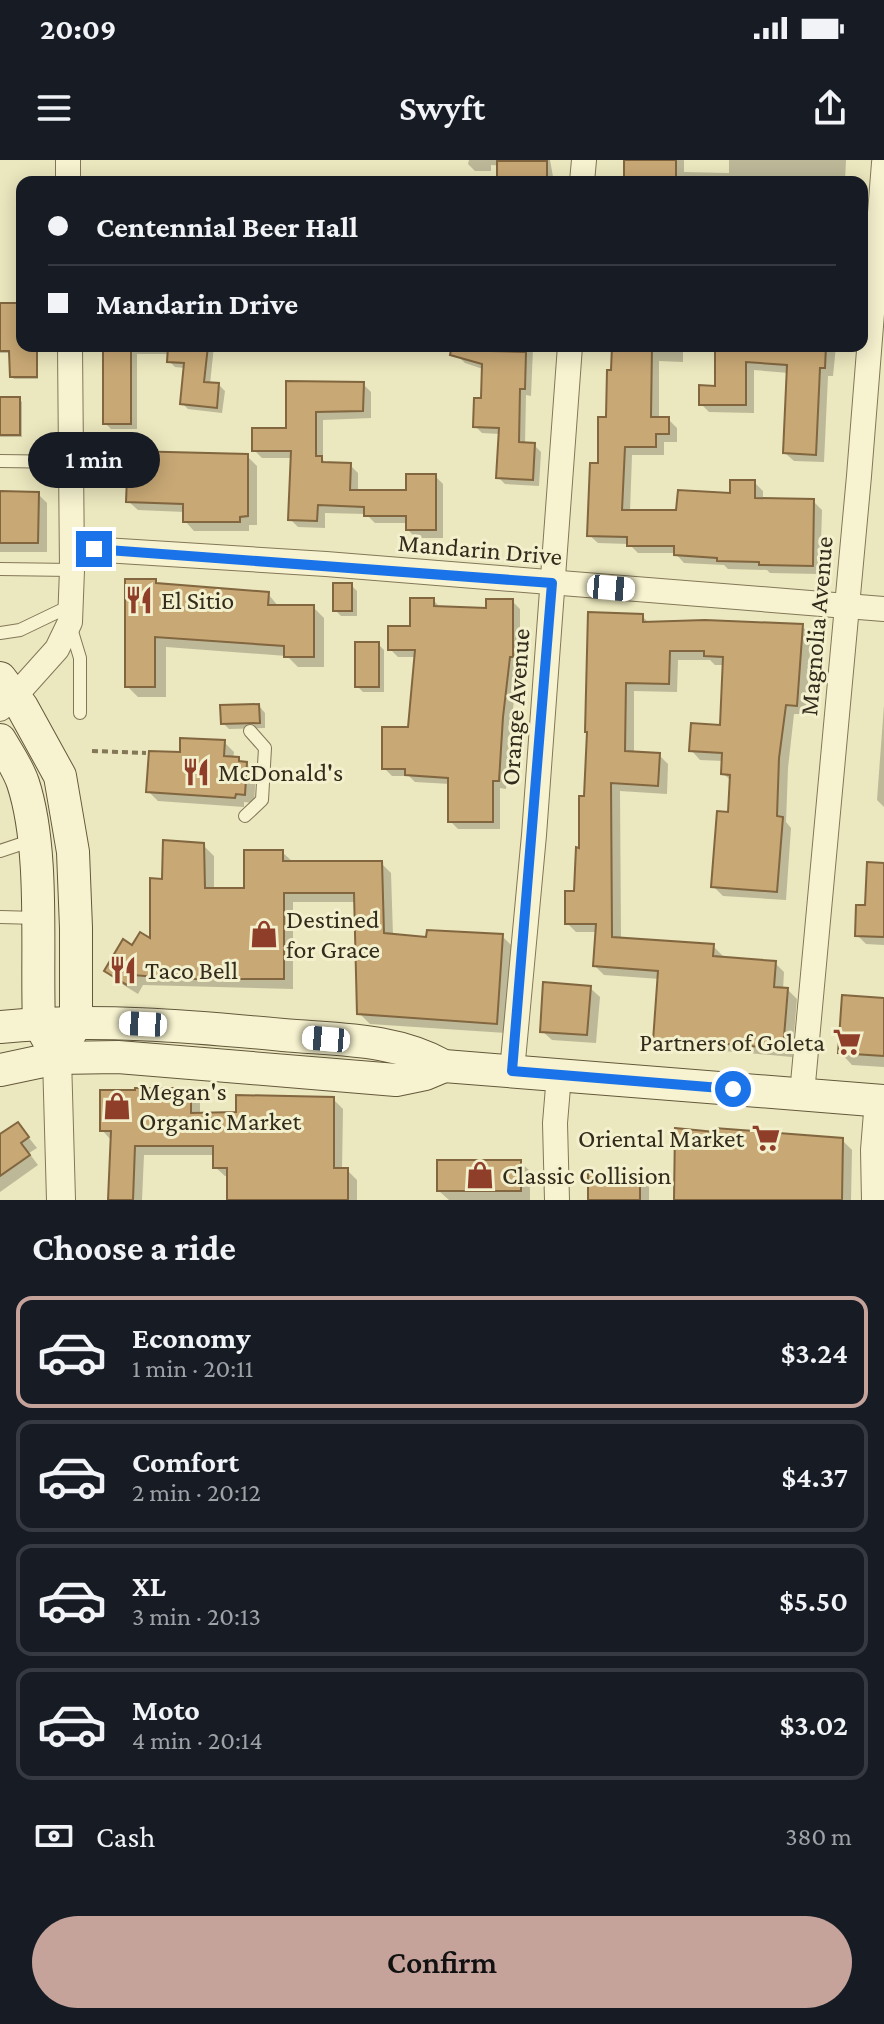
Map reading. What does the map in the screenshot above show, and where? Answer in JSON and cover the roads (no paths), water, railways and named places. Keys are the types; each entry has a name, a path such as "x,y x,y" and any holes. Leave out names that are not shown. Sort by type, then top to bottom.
{"main road":[{"path":"5,695 46,746 60,776 73,852 76,1023 57,1058"},
{"path":"0,740 22,779 30,811 37,918 39,1023 57,1058"},
{"path":"0,1027 76,1023 234,1030 391,1045 423,1054 444,1066 880,1100"},
{"path":"0,1070 57,1058 118,1057 396,1080 444,1066"}],"street":[{"name":"Magnolia Avenue","path":"868,350 884,163"},
{"path":"5,695 57,649 70,614 70,352"},
{"name":"Orange Avenue","path":"512,1071 570,352"},
{"name":"Magnolia Avenue","path":"802,1094 868,352"},
{"name":"Mandarin Drive","path":"72,559 326,564 884,609"},
{"path":"57,1058 61,1200"},
{"path":"557,1200 555,1123 559,1075"},
{"path":"874,1200 873,1142 880,1100"}],"lane":[{"path":"0,461 72,462"},
{"path":"0,569 72,559"},
{"path":"0,633 70,614 80,658 80,713"},
{"path":"245,816 262,800 265,748 250,731"},
{"path":"0,851 33,840"},
{"path":"0,917 37,918"}],"place":[{"name":"El Sitio","path":"139,600"},
{"name":"McDonald's","path":"196,772"},
{"name":"Destined for Grace","path":"264,934"},
{"name":"Taco Bell","path":"123,970"},
{"name":"Partners of Goleta","path":"847,1042"},
{"name":"Megan's Organic Market","path":"117,1106"},
{"name":"Oriental Market","path":"766,1138"},
{"name":"Classic Collision","path":"480,1175"}]}
